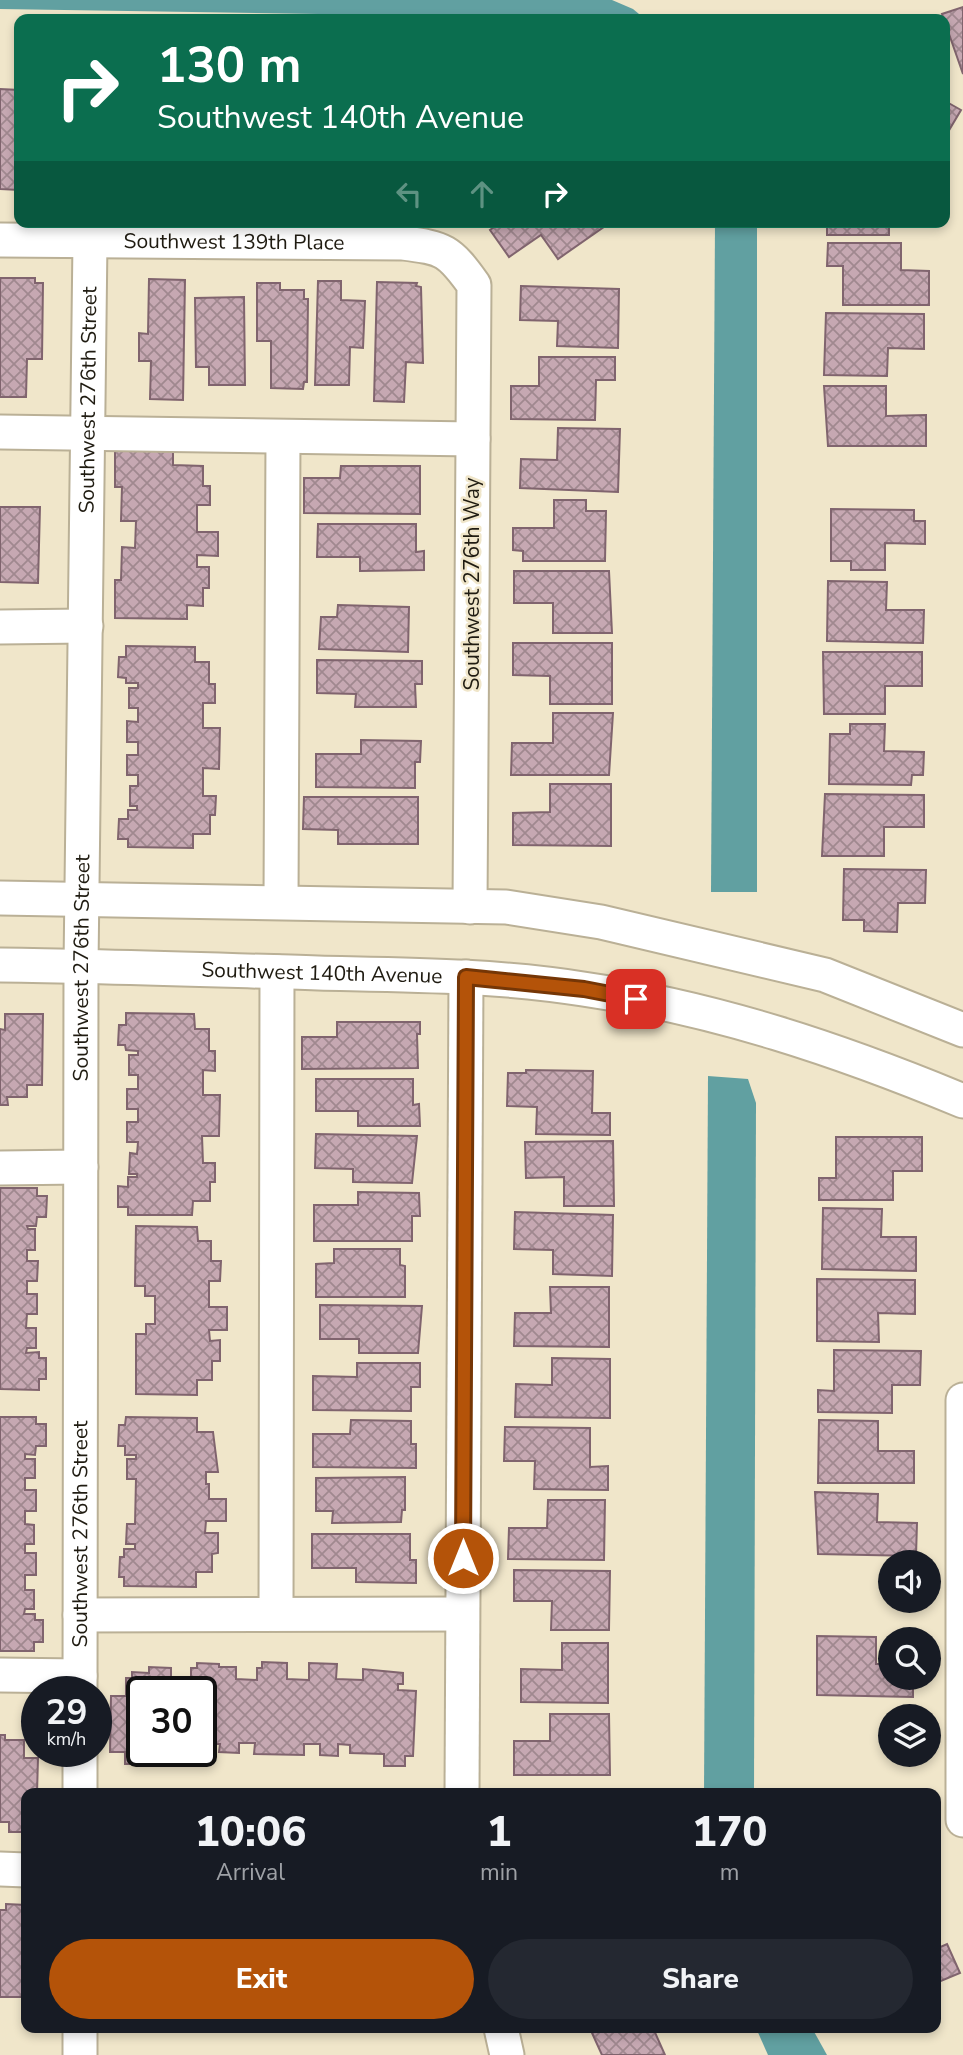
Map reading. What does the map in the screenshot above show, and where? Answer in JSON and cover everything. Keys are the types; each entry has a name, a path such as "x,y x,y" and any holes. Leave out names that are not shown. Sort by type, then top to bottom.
{"street":[{"name":"Southwest 139th Place","path":"0,240 403,243 440,247 460,265"},
{"name":"Southwest 276th Street","path":"80,1676 81,966 90,241"},
{"name":"Southwest 276th Way","path":"460,265 474,285 470,906"},
{"path":"0,432 473,439"},
{"path":"281,902 283,437"},
{"path":"0,626 86,626"},
{"path":"0,898 506,907 600,922 825,975 963,1030"},
{"name":"Southwest 140th Avenue","path":"0,965 466,977 584,989 688,1008 776,1032 963,1101"},
{"path":"276,1614 277,972"},
{"path":"462,1788 466,977"},
{"path":"0,1168 81,1167"},
{"path":"963,1400 963,1820"},
{"path":"80,1615 463,1614"},
{"path":"0,1675 21,1677"},
{"path":"80,1767 80,1788"},
{"path":"0,1869 21,1870"},
{"path":"80,2033 80,2055"},
{"path":"502,2033 507,2055"}],"water":[{"path":"0,0 612,0 639,14 322,14 0,9"},
{"path":"715,228 757,228 757,892 711,892"},
{"path":"708,1076 748,1079 756,1103 754,1788 704,1788"},
{"path":"758,2033 815,2033 827,2055 768,2055"}],"building":[{"path":"963,7 963,74 950,37 950,14 942,14"},
{"path":"0,89 14,90 14,190 0,189"},
{"path":"950,104 961,110 950,129"},
{"path":"602,228 558,259 541,235 509,257 490,230"},
{"path":"827,228 889,228 889,235 827,235"},
{"path":"828,243 901,243 901,270 929,271 929,305 843,305 843,266 827,266"},
{"path":"0,278 35,278 35,283 43,283 42,359 27,359 26,397 0,397"},
{"path":"149,279 185,280 183,400 150,399 151,361 139,361 139,333 148,334"},
{"path":"318,281 341,281 341,300 365,301 363,348 350,347 349,385 315,385"},
{"path":"377,282 417,283 416,286 421,287 423,363 406,362 404,402 374,401"},
{"path":"257,283 280,283 280,290 304,290 304,299 308,299 307,382 304,382 303,389 271,388 271,341 257,341"},
{"path":"521,286 619,289 618,348 557,346 558,321 520,320"},
{"path":"244,297 245,385 209,385 209,367 196,367 195,298"},
{"path":"826,313 924,314 924,349 888,348 887,376 824,375"},
{"path":"539,357 615,357 615,380 596,380 595,420 511,419 511,386 539,386"},
{"path":"824,386 886,386 886,416 926,415 926,446 828,446"},
{"path":"558,428 620,429 618,492 520,488 521,459 557,460"},
{"path":"115,450 173,451 173,465 203,466 203,486 210,486 210,505 197,505 197,532 218,532 218,556 197,555 197,567 209,567 209,588 203,588 203,606 187,605 187,619 115,618 115,580 121,580 122,547 135,548 136,521 121,521 122,487 115,487"},
{"path":"341,466 420,466 420,514 304,513 304,478 340,478"},
{"path":"554,500 586,500 586,511 606,511 605,561 523,561 523,551 513,550 513,528 554,528"},
{"path":"0,507 40,507 38,583 0,582"},
{"path":"831,509 914,510 914,521 925,521 925,544 885,543 885,570 851,570 851,561 831,561"},
{"path":"318,524 416,524 416,552 424,551 424,570 360,571 360,557 317,557"},
{"path":"514,571 609,571 612,633 553,633 553,603 514,603"},
{"path":"828,581 887,582 886,610 924,610 923,643 827,641"},
{"path":"338,605 409,607 408,652 319,649 321,617 337,617"},
{"path":"513,643 612,643 612,704 550,704 550,676 513,675"},
{"path":"126,646 195,647 195,662 209,662 209,684 215,684 215,703 203,703 203,728 220,728 219,769 203,768 203,796 216,796 215,815 210,815 210,834 193,834 193,848 128,847 128,839 118,839 119,819 128,819 128,810 137,810 137,806 130,806 130,786 138,786 138,775 127,775 127,755 138,755 138,742 127,742 127,721 138,722 138,708 129,708 129,688 138,688 138,683 126,683 126,678 118,677 119,657 126,657"},
{"path":"823,652 922,652 922,686 885,686 885,714 824,714"},
{"path":"317,660 422,661 422,684 415,684 416,707 355,707 356,694 317,693"},
{"path":"553,713 613,713 609,775 511,775 512,743 553,743"},
{"path":"850,724 885,724 884,751 924,752 923,775 912,775 911,785 829,784 830,734 850,734"},
{"path":"361,740 421,741 420,762 415,762 415,788 316,787 316,754 361,754"},
{"path":"550,784 611,784 611,846 513,845 513,813 550,812"},
{"path":"825,794 924,795 924,827 884,827 884,856 822,856"},
{"path":"304,797 418,797 418,844 338,844 338,830 303,829"},
{"path":"844,869 926,870 925,903 898,903 897,932 864,931 864,920 843,920"},
{"path":"126,1013 194,1014 195,1029 209,1029 209,1051 215,1051 215,1071 203,1070 203,1095 220,1095 219,1136 202,1136 203,1163 215,1163 215,1182 210,1182 210,1201 193,1201 192,1215 128,1215 128,1207 118,1207 118,1186 128,1187 128,1177 137,1177 137,1174 129,1174 130,1153 137,1154 138,1142 127,1142 127,1122 138,1122 138,1109 127,1109 127,1089 138,1089 138,1075 129,1075 129,1055 138,1055 138,1051 126,1050 125,1045 118,1045 119,1025 126,1025"},
{"path":"5,1014 43,1014 42,1085 27,1085 27,1097 7,1097 8,1105 0,1105 0,1029 5,1030"},
{"path":"337,1022 420,1022 420,1034 417,1034 418,1068 302,1069 302,1037 337,1037"},
{"path":"526,1070 593,1071 592,1113 610,1113 610,1135 536,1134 537,1107 507,1106 508,1073 526,1073"},
{"path":"316,1079 413,1079 413,1105 419,1104 420,1126 358,1126 358,1111 316,1111"},
{"path":"316,1134 417,1136 412,1183 353,1182 353,1169 315,1168"},
{"path":"836,1137 922,1137 922,1171 893,1171 893,1200 819,1200 819,1178 836,1178"},
{"path":"613,1141 614,1206 564,1206 564,1177 526,1178 525,1142"},
{"path":"0,1188 37,1188 37,1196 47,1196 46,1217 37,1217 36,1226 27,1226 28,1229 35,1229 35,1250 27,1250 27,1261 38,1261 37,1281 27,1281 27,1294 37,1294 37,1314 27,1314 26,1328 36,1328 36,1348 27,1348 26,1353 39,1352 39,1358 46,1358 46,1379 39,1379 39,1390 0,1389"},
{"path":"358,1192 419,1193 420,1216 412,1216 412,1241 314,1241 314,1205 358,1205"},
{"path":"823,1208 882,1209 881,1237 916,1237 916,1271 822,1269"},
{"path":"515,1212 613,1215 612,1276 553,1274 553,1250 514,1249"},
{"path":"136,1226 197,1227 198,1241 211,1241 211,1261 221,1261 220,1281 209,1281 209,1307 227,1307 227,1330 209,1330 210,1341 220,1340 220,1361 212,1361 212,1380 197,1380 197,1395 136,1394 136,1334 146,1334 146,1324 155,1324 155,1296 145,1296 145,1286 135,1286"},
{"path":"334,1249 400,1249 400,1265 405,1266 405,1297 316,1297 316,1264 334,1263"},
{"path":"817,1279 915,1280 915,1314 878,1313 879,1342 817,1341"},
{"path":"550,1287 609,1287 609,1347 514,1346 515,1313 551,1313"},
{"path":"320,1305 422,1306 418,1353 359,1353 359,1339 320,1339"},
{"path":"834,1350 921,1351 920,1385 892,1385 892,1413 818,1412 818,1390 834,1391"},
{"path":"552,1358 610,1359 610,1418 515,1417 516,1384 552,1385"},
{"path":"357,1363 420,1363 420,1387 411,1387 411,1411 313,1410 313,1376 357,1377"},
{"path":"0,1417 36,1417 36,1424 46,1424 46,1446 36,1446 35,1455 25,1454 25,1459 35,1459 35,1478 25,1478 25,1490 36,1490 36,1511 25,1511 25,1524 34,1525 34,1544 25,1544 25,1553 36,1553 36,1575 25,1575 25,1590 34,1590 34,1609 25,1609 24,1614 35,1614 35,1620 43,1620 43,1642 34,1642 34,1651 0,1651"},
{"path":"126,1417 197,1418 197,1432 213,1432 218,1472 206,1472 206,1484 209,1484 209,1499 226,1499 226,1521 206,1521 205,1533 218,1533 218,1553 212,1554 212,1572 196,1572 196,1587 124,1586 124,1577 119,1577 120,1557 124,1557 124,1549 135,1549 135,1544 126,1544 127,1524 135,1524 136,1479 127,1479 127,1459 136,1459 136,1455 125,1455 125,1446 118,1446 119,1425 125,1425"},
{"path":"351,1420 411,1421 411,1444 416,1444 416,1468 313,1467 313,1434 350,1434"},
{"path":"819,1420 878,1421 878,1451 914,1451 914,1483 818,1483"},
{"path":"505,1427 590,1428 590,1467 608,1466 608,1490 534,1489 535,1461 504,1461"},
{"path":"405,1477 405,1510 402,1510 401,1522 332,1523 333,1511 316,1511 316,1478"},
{"path":"815,1492 878,1494 877,1522 917,1523 916,1550 878,1550 878,1555 818,1554"},
{"path":"548,1500 605,1500 604,1560 508,1559 509,1528 547,1528"},
{"path":"312,1534 410,1534 410,1560 416,1560 416,1583 356,1582 356,1568 312,1568"},
{"path":"514,1570 610,1571 609,1630 551,1630 552,1601 514,1601"},
{"path":"817,1636 876,1637 878,1690 913,1690 913,1697 817,1695"},
{"path":"562,1643 608,1643 608,1703 521,1702 521,1669 562,1670"},
{"path":"262,1662 287,1663 287,1679 309,1680 309,1663 337,1664 336,1679 363,1680 363,1669 403,1673 403,1684 398,1684 398,1690 416,1691 413,1756 405,1756 405,1766 384,1766 384,1754 350,1753 350,1745 338,1744 338,1756 320,1755 320,1744 304,1744 304,1755 254,1754 255,1743 239,1743 239,1753 219,1752 217,1676 191,1676 191,1668 197,1668 197,1663 236,1667 236,1679 257,1680 257,1668 262,1668"},
{"path":"149,1667 171,1668 171,1676 132,1676 132,1672 149,1673"},
{"path":"112,1696 126,1696 126,1764 125,1752 112,1752"},
{"path":"550,1714 609,1714 610,1775 514,1775 514,1741 550,1741"},
{"path":"0,1735 5,1735 5,1740 21,1740 21,1767 38,1767 37,1788 21,1788 21,1832 9,1832 9,1822 0,1822"},
{"path":"6,1904 21,1905 21,1997 0,1997 0,1910 6,1910"},
{"path":"947,1944 960,1973 941,1981 941,1947"},
{"path":"592,2033 655,2033 665,2055 602,2055"}],"route":[{"path":"463,1558 463,1142 466,977 499,978 636,999"}]}
